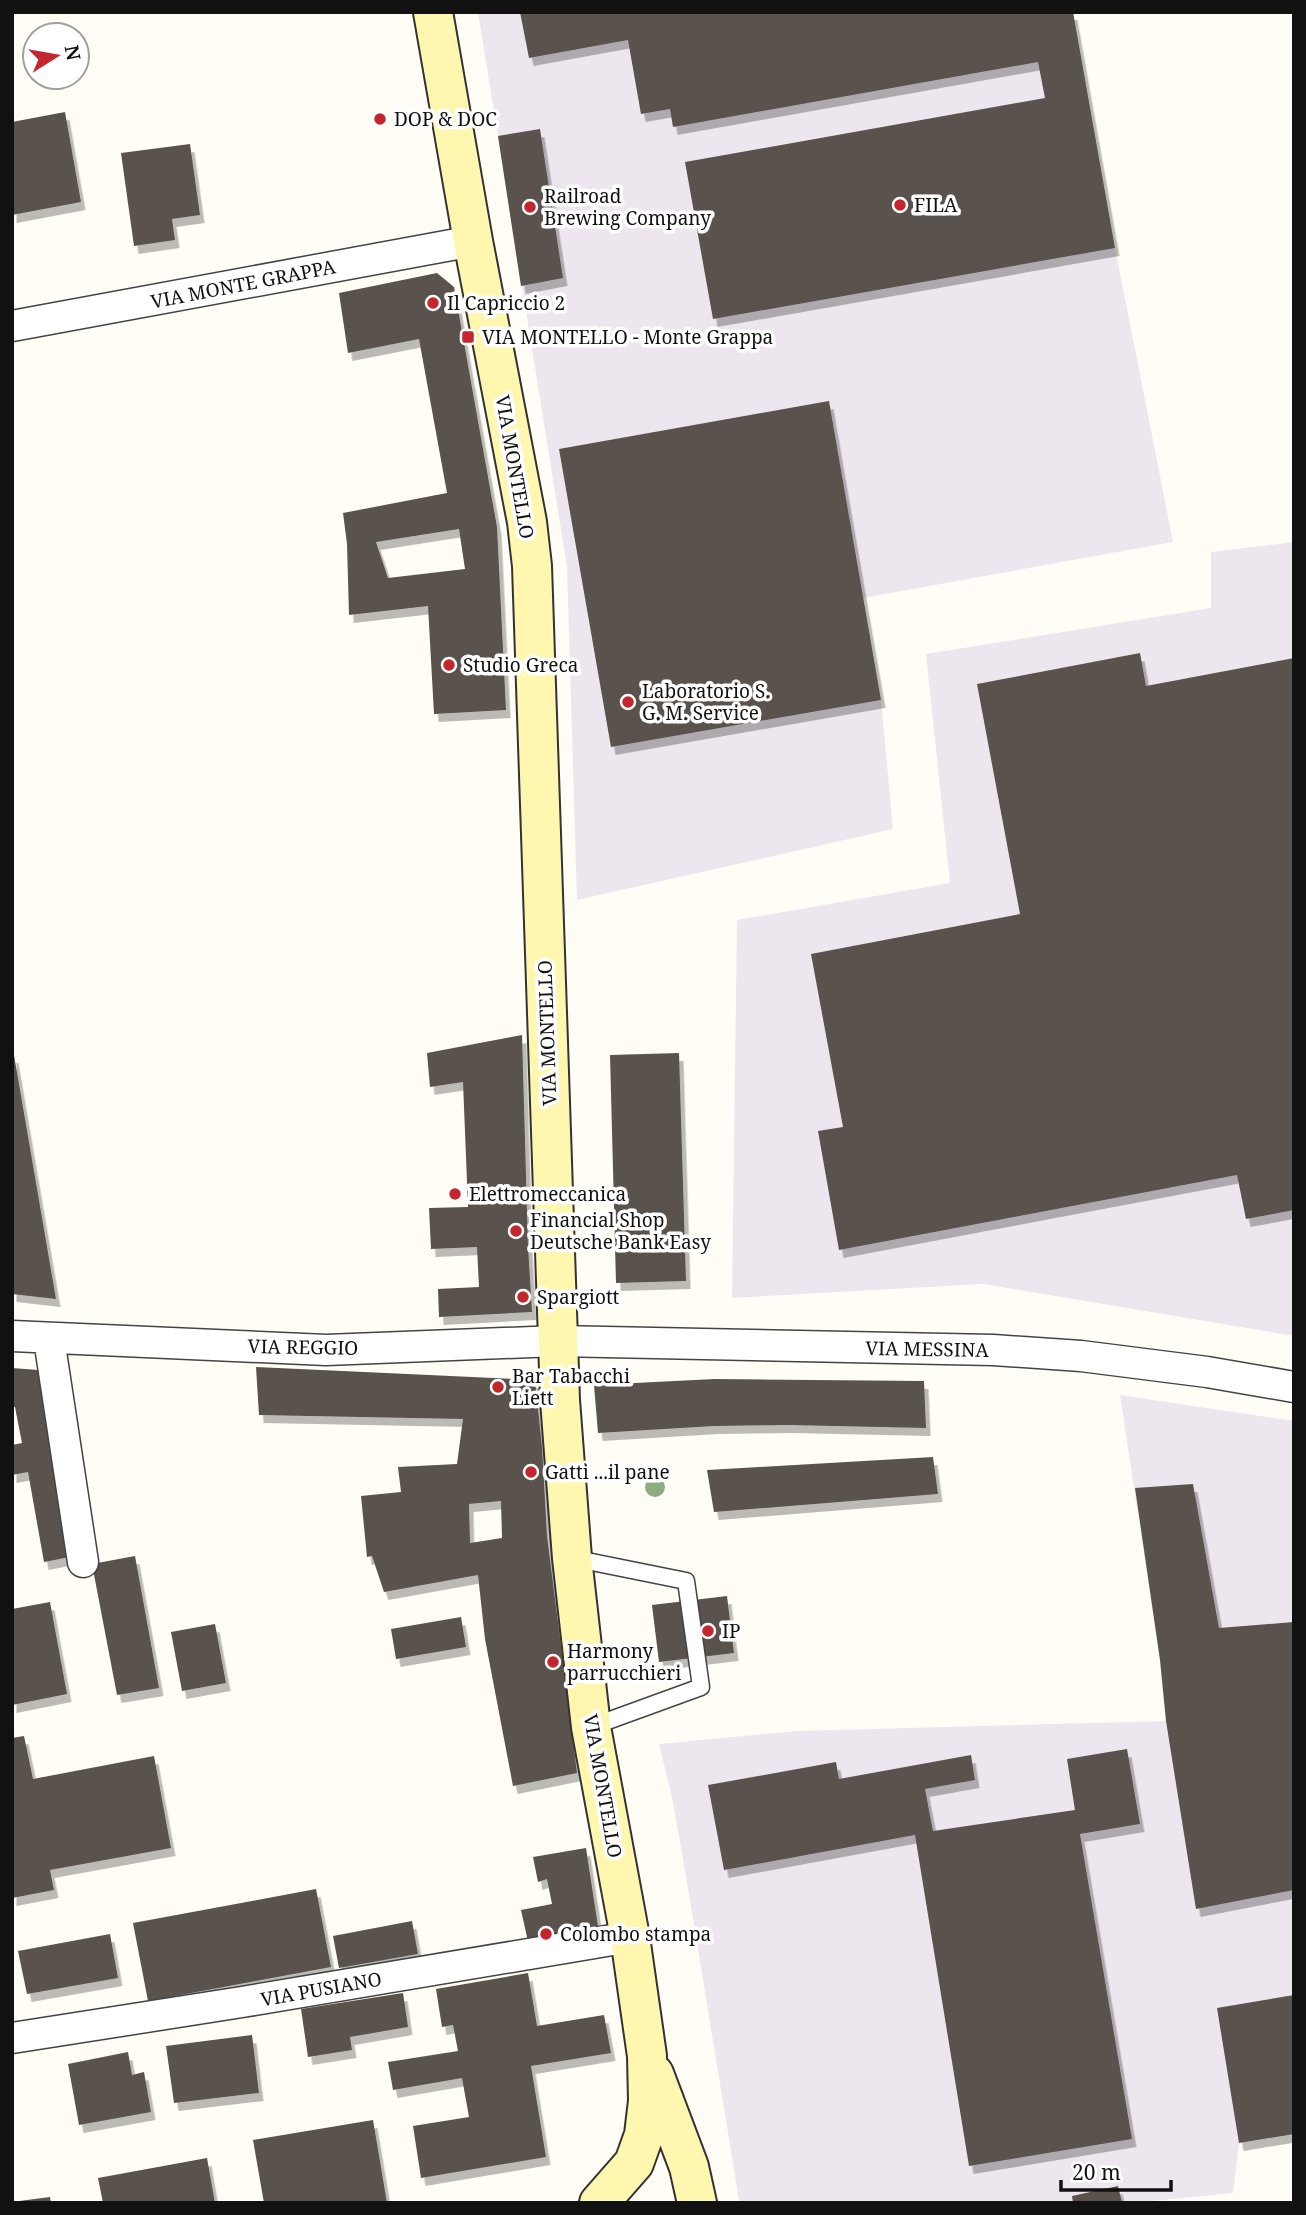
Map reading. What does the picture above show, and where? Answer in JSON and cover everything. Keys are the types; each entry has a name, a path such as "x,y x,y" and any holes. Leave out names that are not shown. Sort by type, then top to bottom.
{"street":[{"name":"VIA MONTELLO","path":"433,12 473,241 527,522 532,566 557,1341 572,1558 591,1727 630,1937 646,2056 649,2101 644,2135 634,2163 598,2203"},
{"name":"VIA MONTE GRAPPA","path":"12,327 473,241"},
{"name":"VIA REGGIO","path":"12,1336 326,1350 557,1341"},
{"path":"49,1339 83,1562"},
{"name":"VIA MESSINA","path":"557,1341 1006,1351 1093,1357 1294,1387"},
{"name":"VIA PUSIANO","path":"12,2038 630,1937"},
{"name":"VIA MONTELLO","path":"646,2056 689,2167 697,2203"}],"lane":[{"path":"572,1558 686,1581 701,1687 591,1727"}],"shaded area":[{"path":"478,12 1073,12 1115,248 1173,542 863,598 881,700 893,829 577,900 567,567"},
{"path":"1294,542 1294,1336 983,1284 732,1298 737,920 950,883 926,654 1211,608 1211,552"},
{"path":"1120,1395 1294,1421 1294,2134 1239,2143 1233,2193 1132,2203 741,2203 672,1797 659,1744 797,1731 1166,1721 1160,1660"}],"building":[{"name":"FILA","path":"520,12 1073,12 1115,248 713,319 685,162 1045,98 1038,62 673,127 670,109 641,114 628,40 529,58"},
{"path":"65,112 81,202 12,215 12,122"},
{"name":"Railroad Brewing Company","path":"540,129 563,278 521,286 498,136"},
{"path":"190,144 200,215 172,219 175,240 134,246 121,153"},
{"path":"437,273 454,287 497,527 506,710 434,714 428,606 349,615 347,544 343,513 447,493 419,339 348,353 339,293","holes":["459,529 465,569 388,578 376,542"]},
{"path":"829,401 881,700 611,747 559,449"},
{"path":"1140,653 1146,686 1294,658 1294,1210 1246,1219 1237,1175 839,1250 818,1131 843,1127 811,954 1020,914 977,684"},
{"path":"522,1035 532,1312 439,1317 438,1289 479,1287 477,1247 431,1249 429,1208 468,1207 463,1082 430,1087 427,1053"},
{"path":"679,1053 686,1281 616,1283 610,1055"},
{"path":"14,1055 56,1299 12,1294"},
{"path":"256,1367 535,1380 547,1536 577,1773 513,1786 485,1639 478,1575 384,1592 372,1556 367,1557 361,1496 401,1492 398,1467 457,1464 463,1419 259,1415","holes":["501,1501 502,1538 470,1543 469,1504"]},
{"path":"12,1368 38,1370 42,1376 75,1556 44,1562 28,1472 12,1475 12,1445 22,1443 15,1407 12,1407"},
{"path":"715,1379 924,1381 926,1428 714,1426 598,1433 594,1385"},
{"path":"933,1457 938,1494 714,1512 707,1470"},
{"path":"1193,1484 1219,1628 1294,1622 1294,1890 1196,1909 1166,1721 1135,1488"},
{"path":"135,1556 159,1688 117,1695 92,1564"},
{"path":"727,1596 734,1653 659,1662 652,1605"},
{"path":"50,1602 67,1694 12,1705 12,1609"},
{"path":"461,1617 466,1647 396,1659 391,1629"},
{"path":"215,1624 226,1683 182,1691 171,1632"},
{"path":"24,1736 33,1779 154,1756 171,1848 50,1870 54,1890 12,1898 12,1738"},
{"path":"1127,1749 1140,1824 1080,1834 1132,2139 969,2166 915,1835 724,1870 708,1785 836,1762 839,1779 971,1755 975,1780 925,1789 933,1831 1075,1810 1067,1759"},
{"path":"586,1848 599,1933 529,1946 521,1910 552,1904 547,1879 538,1882 533,1857"},
{"path":"316,1889 331,1967 148,2001 133,1923"},
{"path":"412,1921 418,1954 339,1968 333,1936"},
{"path":"110,1934 118,1978 27,1994 18,1951"},
{"path":"528,1973 537,2026 604,2015 611,2053 531,2066 546,2157 421,2178 413,2126 469,2117 462,2078 393,2090 388,2062 458,2051 453,2025 442,2027 436,1989"},
{"path":"403,1993 408,2027 350,2037 352,2050 308,2057 301,2009"},
{"path":"1294,1995 1294,2134 1239,2143 1217,2008"},
{"path":"252,2035 259,2093 174,2103 166,2046"},
{"path":"128,2052 132,2075 144,2072 151,2112 79,2125 68,2064"},
{"path":"373,2120 387,2203 264,2203 253,2140"},
{"path":"207,2158 215,2203 103,2203 98,2178"},
{"path":"1118,2186 1122,2203 1073,2203 1072,2196"},
{"path":"50,2197 51,2203 19,2203 19,2201"}],"place":[{"name":"DOP & DOC","path":"380,119"},
{"name":"FILA","path":"900,205"},
{"name":"Railroad Brewing Company","path":"530,207"},
{"name":"Il Capriccio 2","path":"433,303"},
{"name":"VIA MONTELLO ‐ Monte Grappa","path":"468,337"},
{"name":"Studio Greca","path":"449,665"},
{"name":"Laboratorio S. G. M. Service","path":"628,702"},
{"name":"Elettromeccanica","path":"455,1194"},
{"name":"Financial Shop Deutsche Bank Easy","path":"516,1231"},
{"name":"Spargiott","path":"523,1297"},
{"name":"Bar Tabacchi Liett","path":"498,1387"},
{"name":"Gatti ...il pane","path":"531,1472"},
{"name":"IP","path":"708,1631"},
{"name":"Harmony parrucchieri","path":"553,1662"},
{"name":"Colombo stampa","path":"546,1934"}]}
